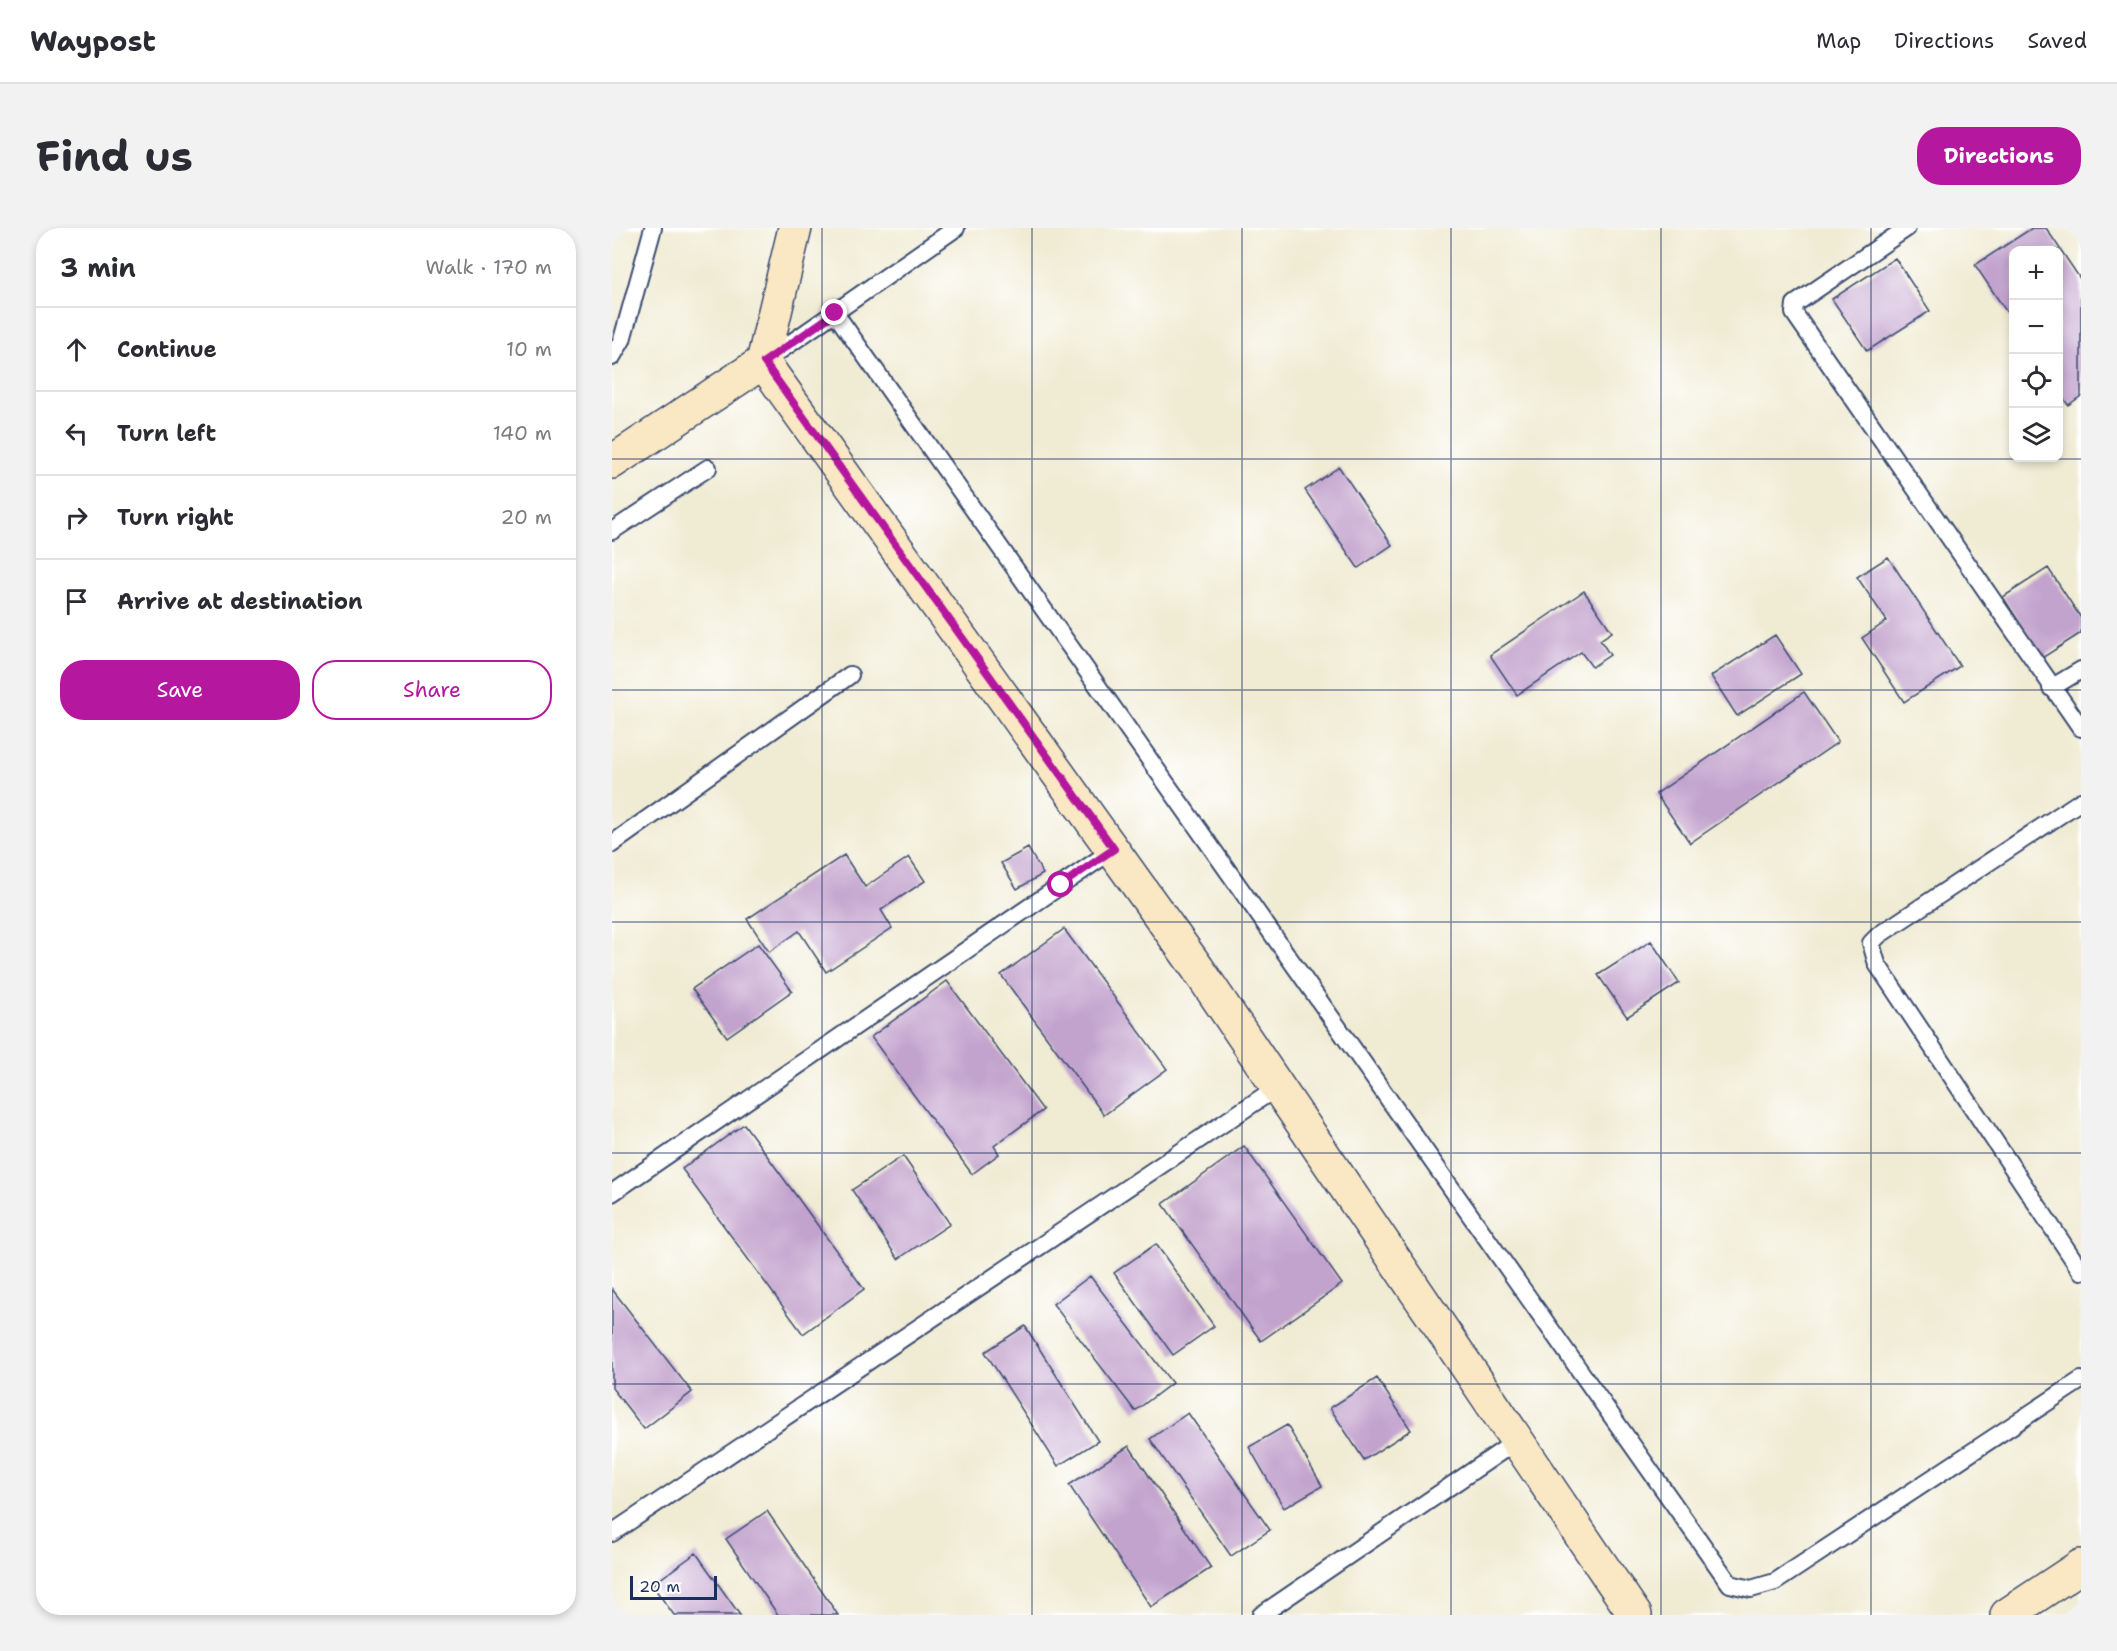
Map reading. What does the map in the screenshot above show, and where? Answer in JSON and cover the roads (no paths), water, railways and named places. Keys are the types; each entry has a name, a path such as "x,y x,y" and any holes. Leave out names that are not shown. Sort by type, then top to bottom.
{"main road":[{"path":"612,462 764,362 795,228"},
{"path":"764,362 1114,849 1279,1086 1635,1615"},
{"path":"2007,1615 2081,1566"}],"lane":[{"path":"612,357 622,340 653,228"},
{"path":"764,362 956,228"},
{"path":"1907,228 1796,304 1794,313 2051,688 2081,728"},
{"path":"835,313 1730,1584 1751,1589 1775,1582 2081,1380"},
{"path":"612,531 708,468"},
{"path":"2051,688 2081,670"},
{"path":"612,844 850,675"},
{"path":"2081,801 1879,934 1871,943 1877,964 2081,1271"},
{"path":"612,1193 1114,849"},
{"path":"612,1533 1279,1086"},
{"path":"1261,1615 1518,1440"}]}
